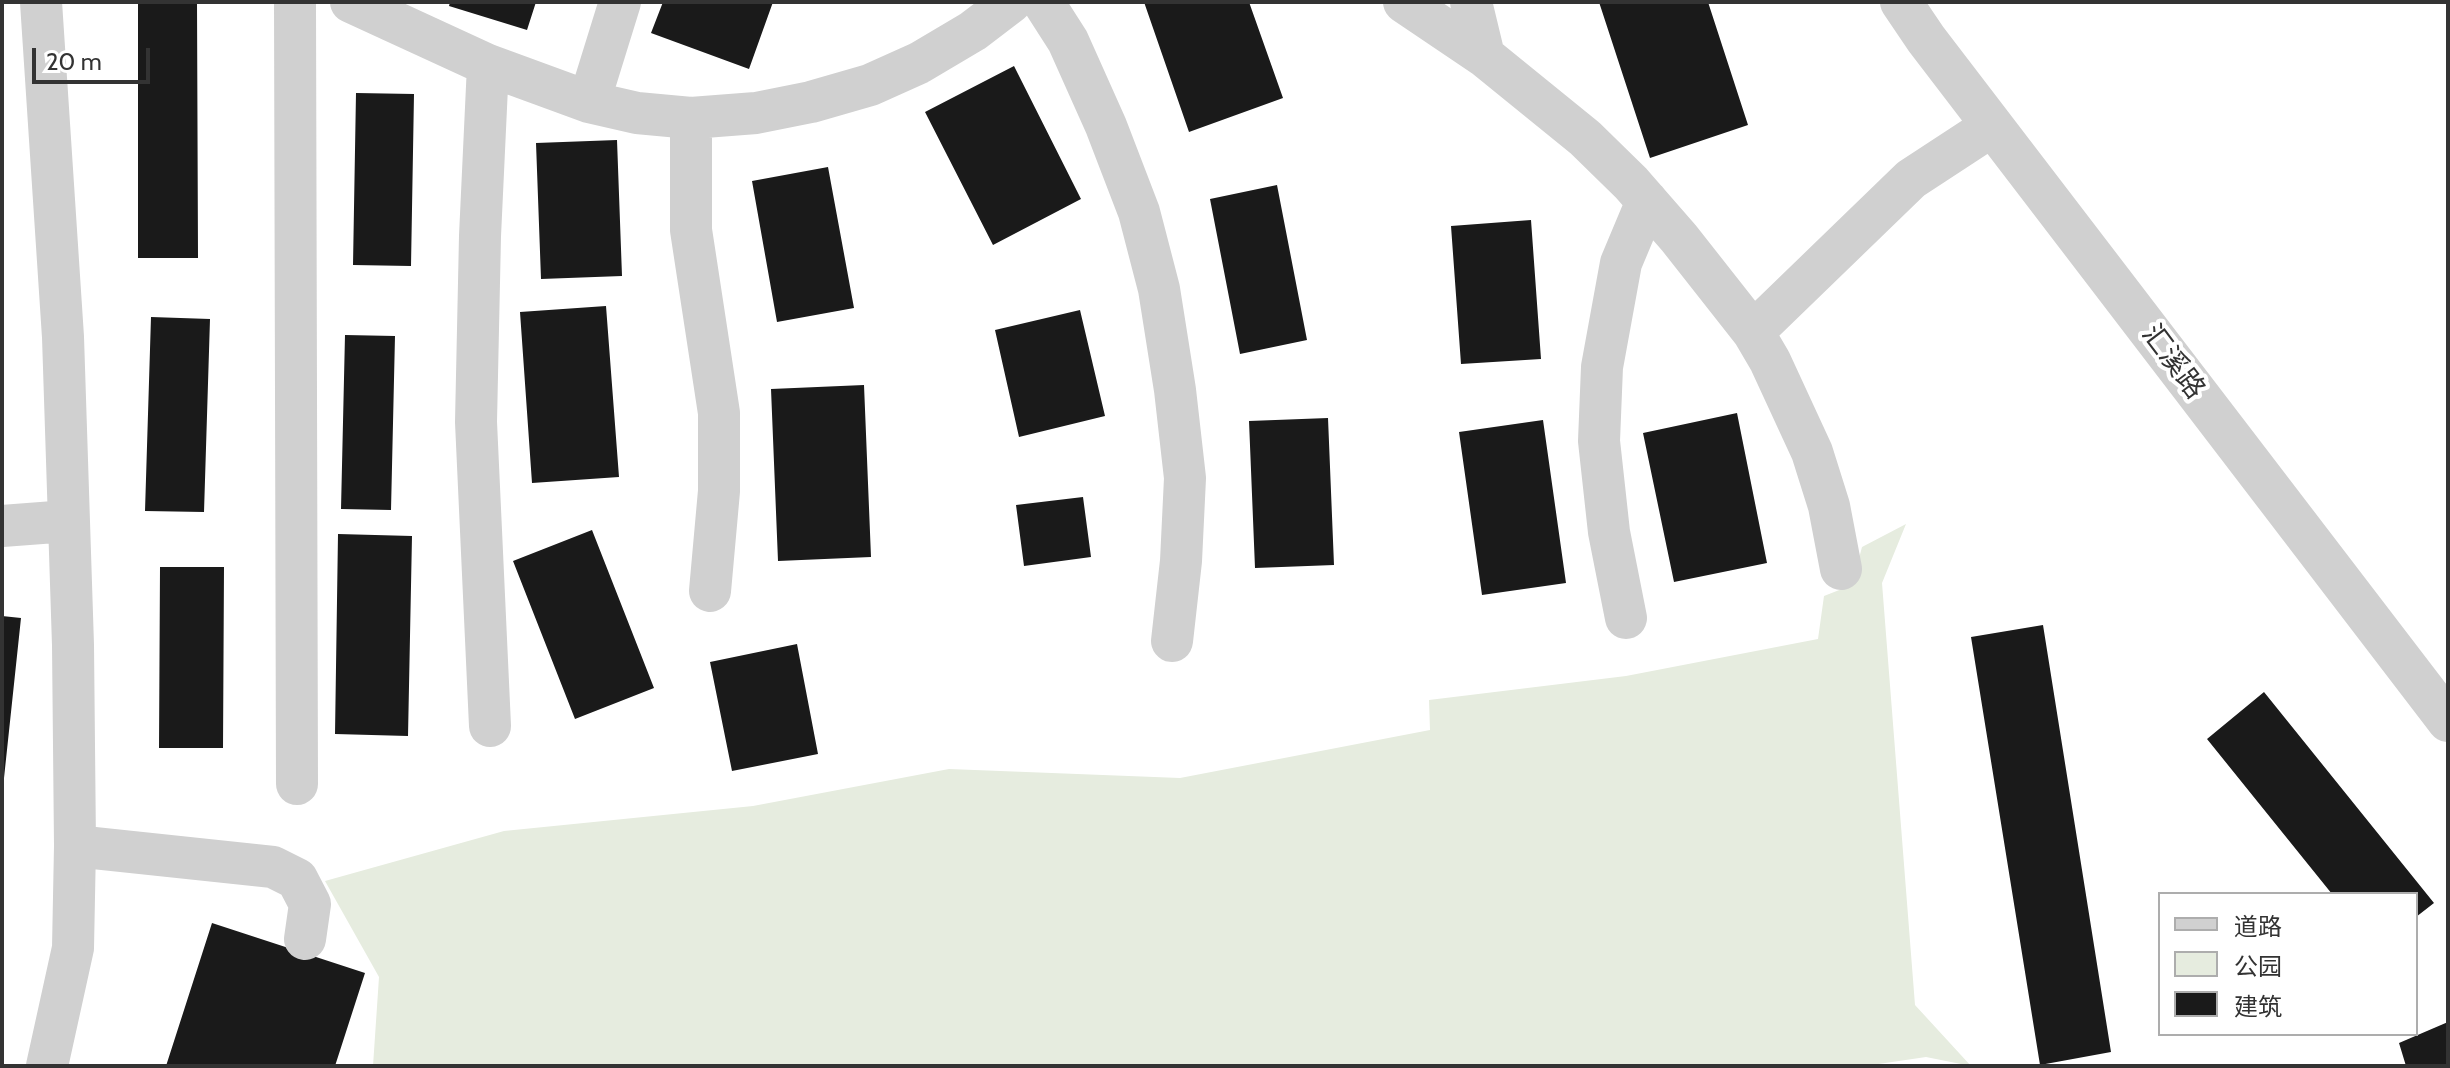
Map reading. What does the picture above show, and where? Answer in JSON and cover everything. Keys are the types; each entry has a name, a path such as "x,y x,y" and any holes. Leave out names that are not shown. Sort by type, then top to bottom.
{"street":[{"path":"41,2 63,337 73,645 75,846 73,948 47,1066"},
{"path":"295,2 297,784"},
{"path":"351,2 422,17 488,65 589,102 637,113 691,118 756,113 811,102 870,85 919,63 973,31 1011,2"},
{"path":"589,102 620,2"},
{"path":"1043,2 1068,41 1106,126 1139,212 1159,289 1185,478 1181,561 1172,641"},
{"path":"1404,2 1484,56 1585,138 1647,201 1753,332 1770,361 1812,452 1829,506 1841,569"},
{"path":"1471,2 1484,56"},
{"name":"汇溪路","path":"1901,2 1992,126 2448,721"},
{"path":"488,65 476,422 490,726"},
{"path":"691,118 691,230 719,413 719,491 710,591"},
{"path":"1753,332 1911,179 1992,126"},
{"path":"1626,618 1609,532 1599,441 1602,367 1621,263 1647,201"},
{"path":"2,526 68,521"},
{"path":"75,846 273,867 297,879 310,904 305,939"}],"green space":[{"path":"1906,524 1882,583 1915,1005 1971,1066 1926,1057 1865,1066 373,1066 379,977 325,881 504,831 753,806 949,769 1180,778 1430,730 1429,700 1626,676 1818,639 1824,596 1852,585 1862,547"}],"building":[{"path":"138,2 197,2 198,258 138,258"},
{"path":"450,2 536,2 527,30 449,6"},
{"path":"663,2 773,2 749,69 651,33"},
{"path":"1144,2 1249,2 1283,98 1189,132"},
{"path":"1599,2 1708,2 1748,125 1650,158"},
{"path":"1014,66 1081,199 993,245 925,112"},
{"path":"356,93 414,94 411,266 353,265"},
{"path":"617,140 622,276 541,279 536,143"},
{"path":"828,167 854,308 777,322 752,181"},
{"path":"1277,185 1307,340 1240,354 1210,199"},
{"path":"1531,220 1541,359 1461,364 1451,226"},
{"path":"606,306 619,477 532,483 520,312"},
{"path":"1080,310 1105,416 1019,437 995,330"},
{"path":"151,317 210,319 204,512 145,511"},
{"path":"345,335 395,336 391,510 341,509"},
{"path":"864,385 871,557 778,561 771,389"},
{"path":"1737,413 1767,563 1674,582 1643,433"},
{"path":"1328,418 1334,565 1255,568 1249,421"},
{"path":"1543,420 1566,583 1482,595 1459,432"},
{"path":"1083,497 1091,557 1024,566 1016,505"},
{"path":"592,530 654,688 575,719 513,561"},
{"path":"338,534 412,536 408,736 335,734"},
{"path":"160,567 224,567 223,748 159,748"},
{"path":"2,616 21,618 4,778 2,778"},
{"path":"2043,625 2111,1052 2040,1065 1971,637"},
{"path":"797,644 818,754 732,771 710,662"},
{"path":"2264,692 2434,903 2418,915 2418,892 2330,892 2207,739"},
{"path":"212,923 365,973 335,1066 166,1066"},
{"path":"2448,1022 2448,1066 2406,1066 2399,1043"}]}
